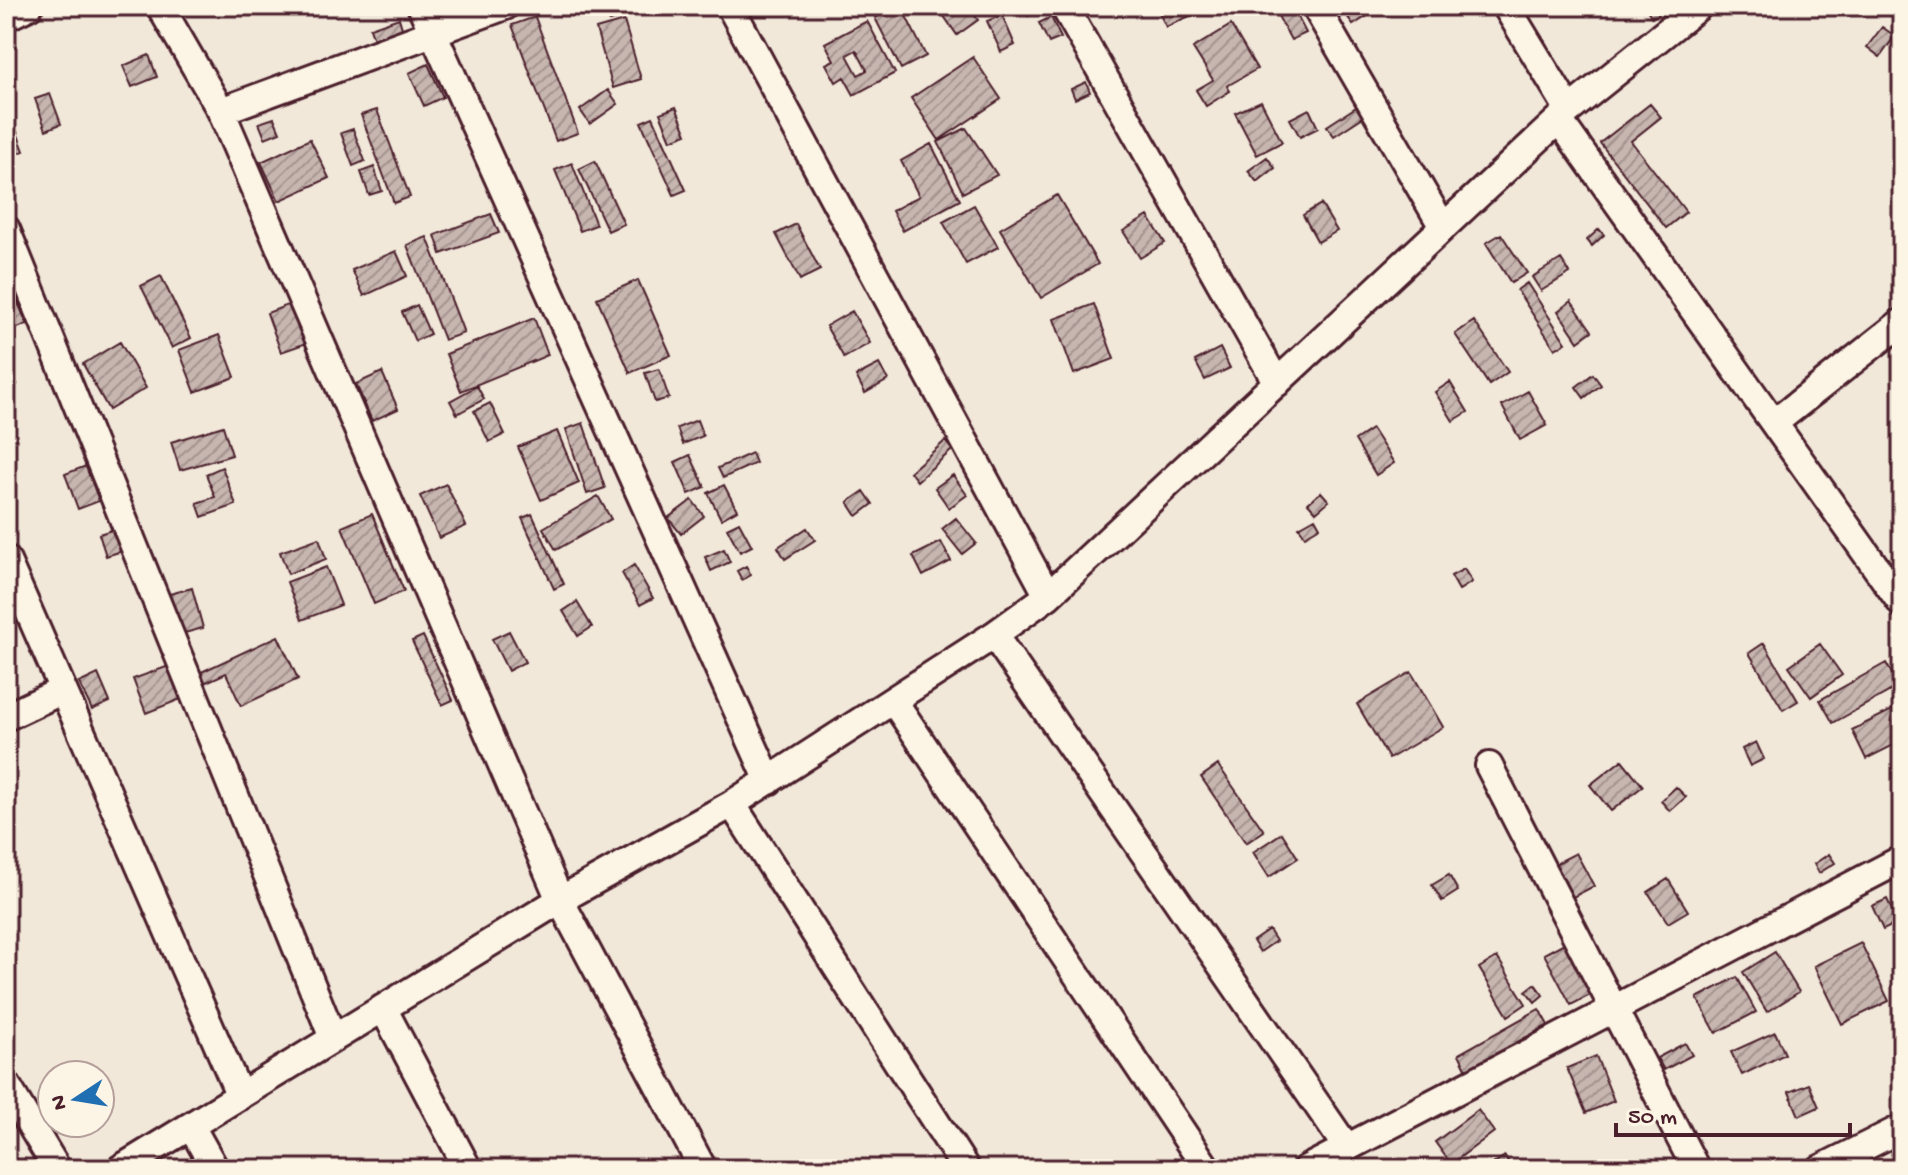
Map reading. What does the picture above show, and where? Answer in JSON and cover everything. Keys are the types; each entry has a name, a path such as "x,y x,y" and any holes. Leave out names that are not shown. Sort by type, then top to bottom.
{"street":[{"path":"6,17 29,6"},
{"path":"160,6 221,111 560,900 703,1169"},
{"path":"421,6 769,781"},
{"path":"221,111 505,6"},
{"path":"1064,6 1277,383"},
{"path":"1315,6 1443,227"},
{"path":"1506,6 1564,115 1902,604"},
{"path":"120,1169 560,900 732,804 994,635 1048,596 1564,115 1699,6"},
{"path":"737,8 1048,596"},
{"path":"6,229 333,1038"},
{"path":"1774,423 1902,322"},
{"path":"6,559 240,1096"},
{"path":"994,635 1347,1148"},
{"path":"6,717 63,690"},
{"path":"893,700 1207,1169"},
{"path":"1489,766 1696,1169"},
{"path":"732,804 966,1169"},
{"path":"1306,1169 1902,859"},
{"path":"383,1008 468,1169"},
{"path":"6,1084 57,1169"},
{"path":"191,1126 215,1169"},
{"path":"1820,1169 1902,1128"}],"building":[{"path":"605,6 638,6 640,12 609,21"},
{"path":"901,6 926,56 901,69 875,18"},
{"path":"937,6 968,6 978,20 957,35"},
{"path":"1022,6 1046,6 1028,16"},
{"path":"1156,6 1188,6 1192,15 1166,27"},
{"path":"1341,6 1363,6 1369,15 1353,25"},
{"path":"1645,6 1663,6 1665,10 1652,18"},
{"path":"1880,6 1902,6 1902,25"},
{"path":"1293,8 1306,33 1291,40 1278,16"},
{"path":"1002,15 1015,45 1001,52 987,21"},
{"path":"535,17 578,133 556,141 512,25"},
{"path":"1051,17 1061,38 1049,43 1039,23"},
{"path":"399,18 404,35 376,45 370,28"},
{"path":"624,21 641,79 613,88 596,29"},
{"path":"867,21 895,73 854,95 844,77 836,82 826,64 834,60 825,43","holes":["856,50 867,70 858,75 847,55"]},
{"path":"1231,25 1257,69 1227,86 1230,91 1206,106 1196,90 1213,80 1193,48"},
{"path":"1882,27 1895,36 1880,57 1867,47"},
{"path":"149,55 157,77 132,87 123,66"},
{"path":"973,57 1001,99 939,140 911,98"},
{"path":"428,64 443,97 424,106 409,73"},
{"path":"1086,82 1090,92 1075,99 1071,89"},
{"path":"608,90 618,104 590,124 580,110"},
{"path":"50,94 61,124 46,130 35,99"},
{"path":"1261,101 1282,142 1257,155 1235,113"},
{"path":"1650,104 1661,117 1631,141 1686,212 1666,228 1600,143"},
{"path":"7,106 24,151 8,157 6,151"},
{"path":"676,107 687,134 671,140 660,113"},
{"path":"1356,107 1363,117 1334,136 1327,126"},
{"path":"1309,109 1318,128 1300,137 1290,119"},
{"path":"377,110 410,197 394,203 361,115"},
{"path":"653,117 686,190 674,195 641,122"},
{"path":"274,118 280,132 265,138 259,123"},
{"path":"966,128 997,175 963,193 938,142"},
{"path":"353,129 365,161 353,166 341,133"},
{"path":"310,139 329,178 279,201 261,162"},
{"path":"931,144 960,200 903,231 892,211 919,196 901,161"},
{"path":"1267,157 1275,168 1257,182 1248,171"},
{"path":"595,161 624,224 608,231 579,169"},
{"path":"572,163 596,225 580,231 555,170"},
{"path":"374,167 382,191 369,195 361,172"},
{"path":"1057,195 1098,264 1041,298 1000,229"},
{"path":"1321,204 1337,231 1318,242 1303,215"},
{"path":"974,205 998,247 966,264 943,222"},
{"path":"491,214 499,233 441,254 435,235"},
{"path":"1148,216 1165,243 1140,258 1123,231"},
{"path":"796,224 820,270 800,280 776,234"},
{"path":"1599,229 1604,235 1592,246 1587,240"},
{"path":"1501,234 1527,273 1511,283 1486,243"},
{"path":"427,237 464,333 444,340 407,245"},
{"path":"396,251 407,276 364,296 352,270"},
{"path":"1561,259 1570,273 1541,291 1532,277"},
{"path":"6,274 27,324 6,333"},
{"path":"161,276 191,338 172,348 141,286"},
{"path":"638,280 671,355 630,373 597,298"},
{"path":"1527,283 1566,343 1555,349 1517,290"},
{"path":"1571,301 1592,331 1578,341 1558,311"},
{"path":"293,303 307,343 281,352 267,313"},
{"path":"1094,304 1114,359 1074,374 1054,319"},
{"path":"417,305 430,334 415,341 402,312"},
{"path":"852,311 870,343 844,358 826,326"},
{"path":"534,318 548,355 461,391 446,354"},
{"path":"1474,321 1508,372 1489,385 1455,334"},
{"path":"219,335 235,377 195,392 179,350"},
{"path":"120,342 146,388 109,410 83,364"},
{"path":"1220,348 1230,368 1205,380 1195,361"},
{"path":"879,364 888,380 865,393 856,376"},
{"path":"9,366 17,384 6,389 6,367"},
{"path":"659,369 669,398 655,402 645,373"},
{"path":"382,372 398,409 372,421 356,384"},
{"path":"1593,374 1601,385 1584,398 1576,387"},
{"path":"1450,382 1468,412 1453,421 1435,392"},
{"path":"477,386 484,399 457,414 450,401"},
{"path":"1528,391 1547,425 1520,440 1502,406"},
{"path":"490,403 505,434 489,442 474,411"},
{"path":"697,420 703,436 683,444 677,428"},
{"path":"583,423 605,488 587,494 566,429"},
{"path":"223,426 232,455 180,470 171,442"},
{"path":"1372,429 1394,463 1376,475 1355,440"},
{"path":"557,431 579,483 541,500 518,447"},
{"path":"945,441 952,450 917,481 910,472"},
{"path":"752,453 756,463 723,478 718,468"},
{"path":"690,455 705,487 689,494 675,462"},
{"path":"86,466 99,501 78,509 65,474"},
{"path":"222,467 236,505 202,517 197,503 215,497 206,474"},
{"path":"953,475 967,495 949,508 935,488"},
{"path":"446,484 466,526 439,538 420,496"},
{"path":"724,485 737,510 721,519 708,493"},
{"path":"864,491 873,504 857,516 848,502"},
{"path":"1321,492 1329,501 1316,512 1308,503"},
{"path":"598,496 611,519 556,550 543,528"},
{"path":"692,500 704,516 681,534 668,518"},
{"path":"372,514 404,591 374,604 342,527"},
{"path":"532,514 564,584 554,589 522,518"},
{"path":"956,518 976,543 962,554 942,529"},
{"path":"1315,518 1320,527 1305,536 1299,527"},
{"path":"739,522 752,546 740,552 727,528"},
{"path":"807,528 815,540 785,559 778,547"},
{"path":"115,529 122,551 106,556 99,534"},
{"path":"319,538 326,559 288,574 280,552"},
{"path":"941,542 951,561 923,576 913,556"},
{"path":"724,549 730,562 711,571 705,557"},
{"path":"634,565 653,598 640,605 622,573"},
{"path":"746,566 751,575 742,580 737,571"},
{"path":"326,567 341,605 302,620 287,582"},
{"path":"1464,569 1472,582 1459,590 1451,576"},
{"path":"192,588 203,628 177,635 166,595"},
{"path":"577,602 592,627 578,636 563,611"},
{"path":"509,631 525,662 508,671 492,639"},
{"path":"278,636 298,679 241,706 226,673 200,685 195,675"},
{"path":"423,636 453,700 442,705 412,641"},
{"path":"1764,643 1798,701 1783,710 1749,653"},
{"path":"1820,644 1842,675 1811,697 1789,666"},
{"path":"1886,663 1899,686 1833,723 1820,700"},
{"path":"169,666 181,699 146,713 133,679"},
{"path":"1411,672 1443,727 1389,759 1357,704"},
{"path":"98,674 110,702 92,710 79,683"},
{"path":"1902,705 1902,741 1866,759 1852,730"},
{"path":"1756,742 1764,759 1750,766 1742,749"},
{"path":"1622,760 1643,786 1611,811 1590,785"},
{"path":"1218,765 1264,831 1246,843 1201,777"},
{"path":"1676,787 1686,797 1670,811 1661,801"},
{"path":"1282,833 1298,858 1269,877 1253,852"},
{"path":"1576,853 1594,886 1573,897 1555,864"},
{"path":"1829,854 1835,863 1819,873 1814,864"},
{"path":"1449,875 1458,891 1442,901 1432,885"},
{"path":"1668,879 1688,911 1668,923 1648,892"},
{"path":"1887,899 1898,923 1883,930 1872,906"},
{"path":"1269,930 1276,941 1260,952 1253,941"},
{"path":"1566,942 1594,993 1571,1005 1544,954"},
{"path":"1861,943 1889,1001 1842,1024 1814,966"},
{"path":"1775,952 1799,992 1767,1012 1743,972"},
{"path":"1497,957 1526,1004 1508,1016 1479,968"},
{"path":"1737,977 1756,1012 1716,1033 1697,998"},
{"path":"1535,984 1543,995 1535,1002 1526,991"},
{"path":"1539,1009 1548,1025 1467,1070 1459,1054"},
{"path":"1775,1032 1785,1054 1742,1075 1731,1052"},
{"path":"1685,1043 1692,1055 1664,1070 1657,1058"},
{"path":"1596,1056 1614,1101 1586,1113 1567,1068"},
{"path":"1809,1084 1819,1107 1799,1116 1789,1092"},
{"path":"1478,1110 1494,1132 1451,1164 1435,1142"},
{"path":"1505,1156 1513,1169 1491,1169 1490,1166"}]}
